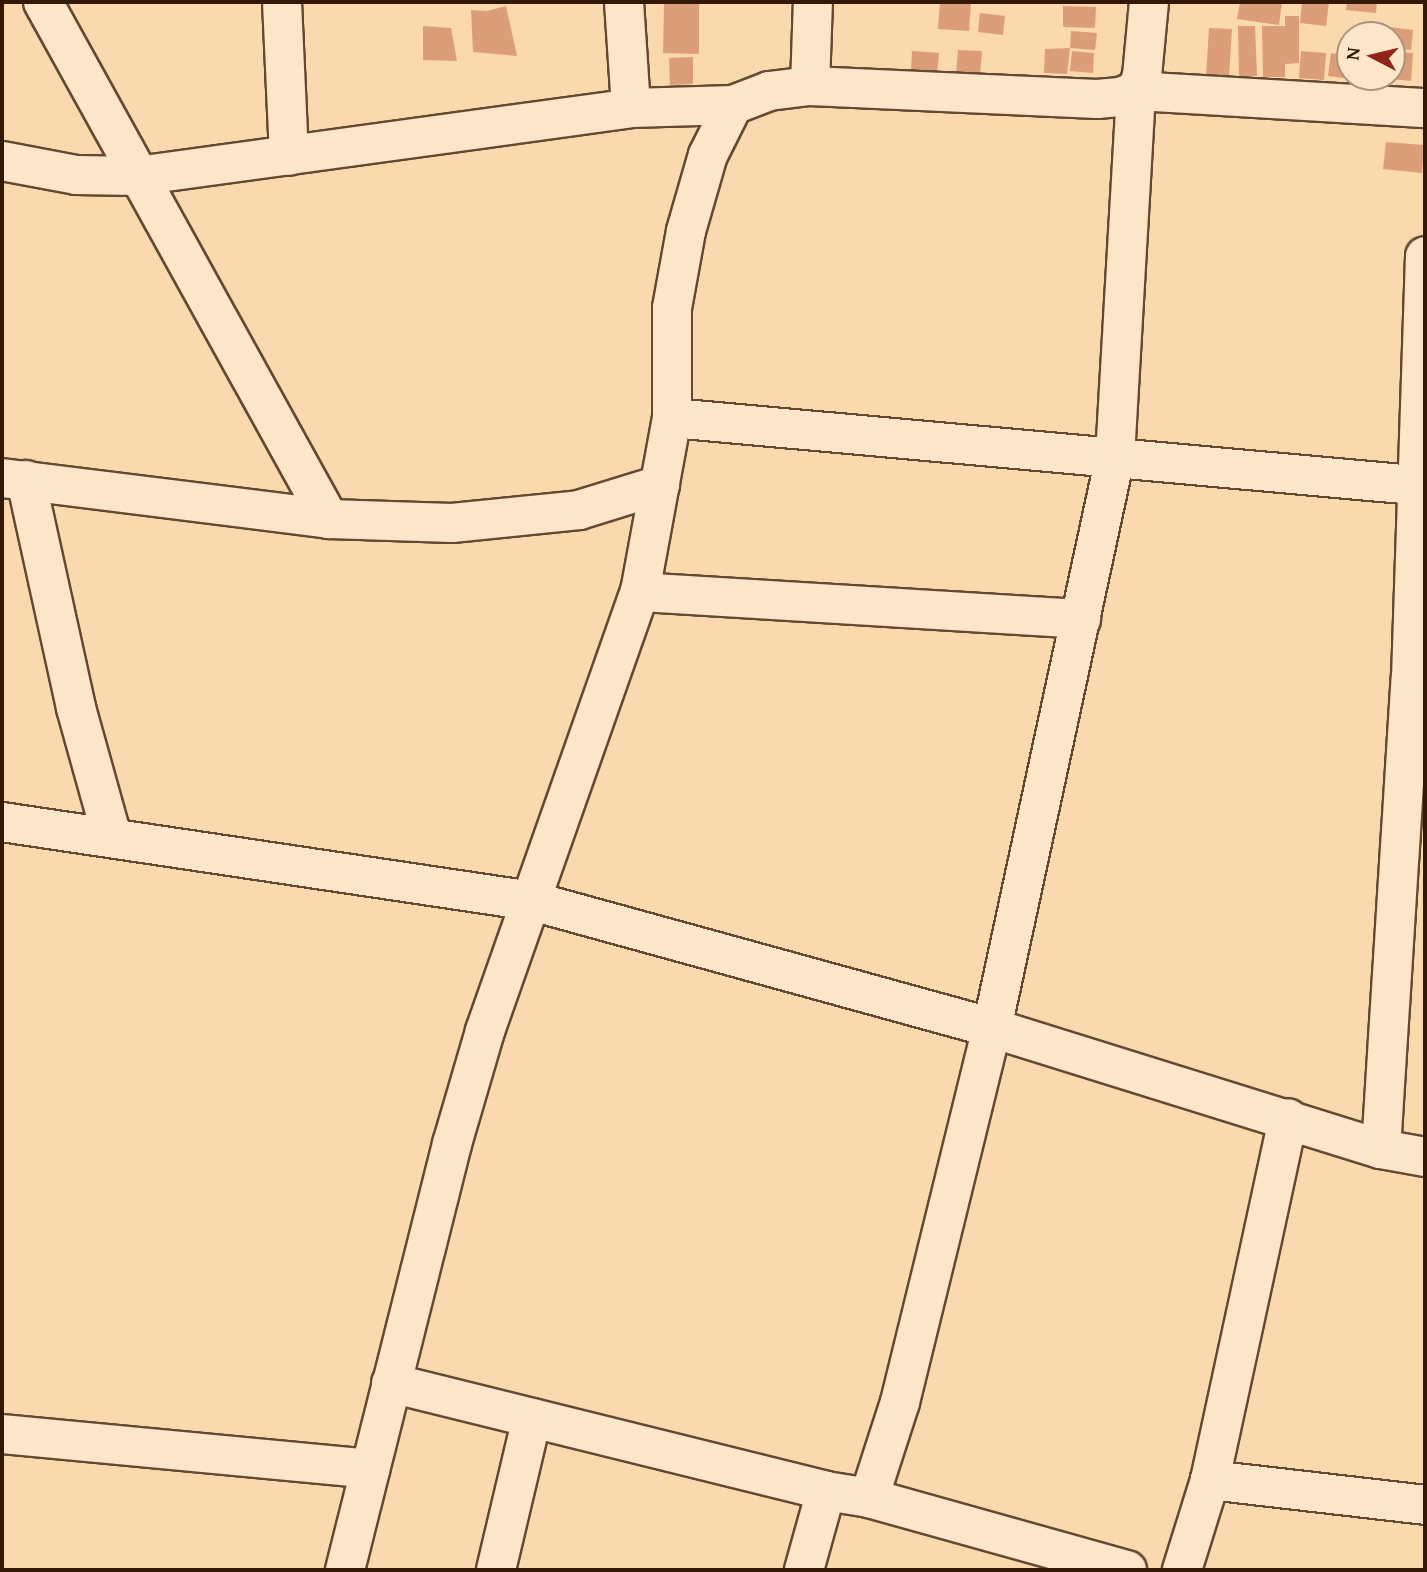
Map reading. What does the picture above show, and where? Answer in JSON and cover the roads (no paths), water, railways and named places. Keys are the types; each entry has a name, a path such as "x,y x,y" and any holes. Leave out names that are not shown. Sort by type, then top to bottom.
{"street":[{"path":"43,2 329,519"},
{"path":"282,2 289,156"},
{"path":"624,2 631,108"},
{"path":"810,86 813,2"},
{"path":"869,1498 900,1402 992,1028 1115,457 1136,91 1144,60 1149,2"},
{"path":"2,161 76,175 137,176 631,108 733,105 769,91 810,86 1097,99 1136,91 1425,108"},
{"path":"345,1570 456,1131 485,1031 640,592 672,418 672,308 686,231 708,155 733,105"},
{"path":"1381,1149 1418,679 1425,256"},
{"path":"672,418 1422,486"},
{"path":"113,837 14,479 329,519 452,523 579,510 660,485"},
{"path":"640,592 1081,619"},
{"path":"2,822 532,901 992,1028 1381,1149 1425,1157"},
{"path":"1182,1570 1210,1480 1288,1118"},
{"path":"391,1383 827,1491 869,1498 1126,1570"},
{"path":"496,1570 533,1418"},
{"path":"2,1434 257,1456 370,1469"},
{"path":"1210,1480 1425,1506"},
{"path":"804,1570 827,1491"}]}
